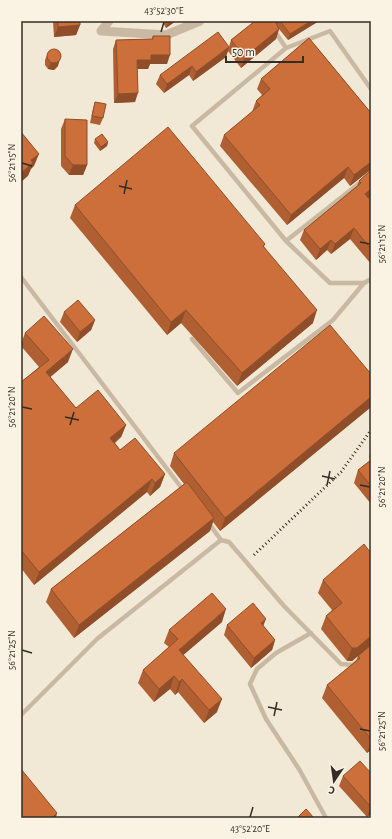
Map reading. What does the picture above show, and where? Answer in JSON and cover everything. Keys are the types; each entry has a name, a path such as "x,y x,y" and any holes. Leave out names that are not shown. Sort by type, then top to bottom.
{"street":[{"path":"109,21 101,31 166,36 200,21"}],"lane":[{"path":"268,21 286,48"},
{"path":"364,283 330,283 286,242 192,126 286,48 330,31 371,89"},
{"path":"286,242 371,174"},
{"path":"21,277 188,496"},
{"path":"192,339 238,393 333,320 364,283 371,279"},
{"path":"202,515 221,540 229,542 284,606 341,664 353,665 359,660"},
{"path":"21,715 97,639 221,540"},
{"path":"311,633 276,653 257,669 250,684 266,718 299,769 326,818"}],"building":[{"path":"58,21 80,21 80,25 58,27"},
{"path":"255,21 275,21 279,29 245,57 231,40"},
{"path":"280,21 311,21 290,34"},
{"path":"218,32 229,47 196,72 192,66 167,84 160,75"},
{"path":"153,36 170,36 170,55 151,55 151,60 137,60 138,93 118,94 116,40 153,39"},
{"path":"309,38 371,113 371,162 354,175 348,167 291,215 224,135 260,105 256,101 270,89 261,79"},
{"path":"54,49 59,51 61,56 59,61 54,63 49,61 47,56 49,51"},
{"path":"95,102 106,104 103,118 92,116"},
{"path":"65,119 87,120 87,165 73,165 65,156"},
{"path":"168,127 265,244 263,246 317,310 242,373 186,310 171,322 75,205"},
{"path":"21,132 39,154 31,160 33,163 21,173"},
{"path":"102,134 108,142 101,147 95,139"},
{"path":"371,170 371,189 365,194 371,201 371,249 354,228 335,244 331,240 320,249 304,230 361,183 359,181"},
{"path":"78,300 95,320 80,332 64,312"},
{"path":"44,316 73,349 46,372 76,408 98,390 126,425 110,438 120,450 135,438 165,474 155,483 152,479 39,572 21,550 21,382 49,360 25,333"},
{"path":"330,325 371,374 371,397 225,518 174,453"},
{"path":"371,460 371,486 358,470"},
{"path":"187,482 214,518 79,625 51,589"},
{"path":"364,544 370,552 371,551 371,636 357,648 352,648 326,616 342,603 323,580"},
{"path":"212,593 226,609 179,650 222,699 209,710 182,679 179,682 174,676 159,689 143,670 178,639 169,630"},
{"path":"253,603 266,619 261,623 275,640 254,658 227,625"},
{"path":"371,645 371,739 327,685 360,658 358,656"},
{"path":"360,761 371,773 371,807 343,776"},
{"path":"21,769 57,813 52,818 21,818"},
{"path":"306,809 314,818 297,818"}],"railway":[{"path":"254,555 341,472 371,430"}]}
